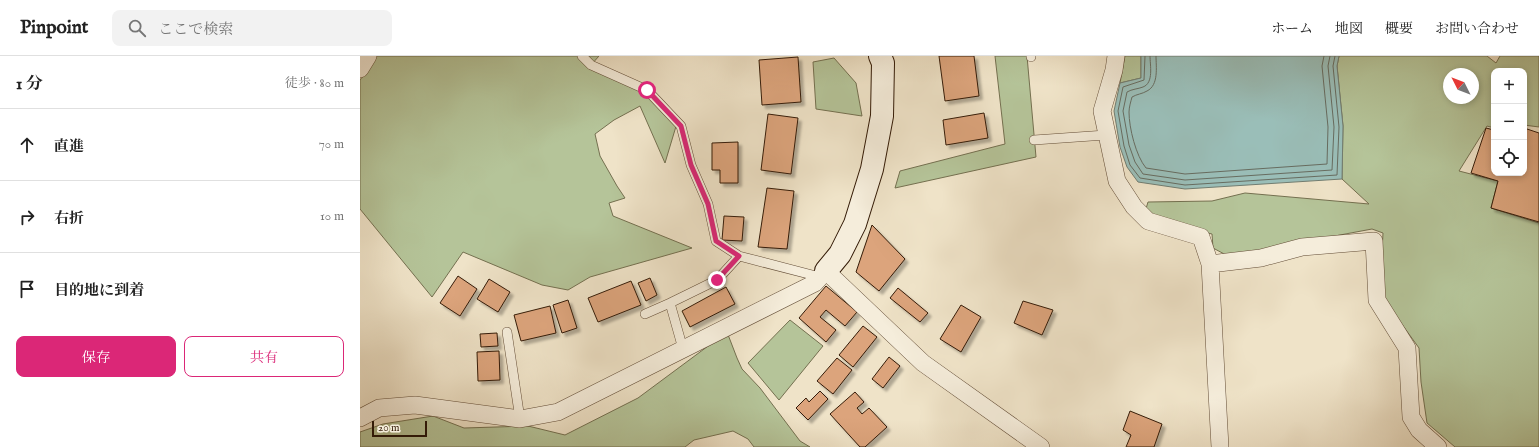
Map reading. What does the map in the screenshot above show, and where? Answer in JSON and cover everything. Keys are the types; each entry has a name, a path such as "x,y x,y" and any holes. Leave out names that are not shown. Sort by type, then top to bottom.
{"street":[{"path":"360,69 368,56"},
{"path":"360,418 379,408 415,405 520,419 558,412 815,283 840,254 855,224 872,169 882,116 883,63 880,56"},
{"path":"1116,56 1114,70 1102,112 1106,135 1118,181 1134,207 1148,221 1201,237 1210,264 1220,447"},
{"path":"1210,264 1261,258 1302,247 1374,241 1378,300 1407,348 1411,417 1419,430 1438,447"},
{"path":"823,274 923,363 1041,447"}],"lane":[{"path":"582,56 591,65 647,90 681,126 691,165 708,204 716,241 739,256 823,274"},
{"path":"1034,140 1106,135"},
{"path":"645,314 717,280 739,256"},
{"path":"670,302 683,349"},
{"path":"507,332 520,419"}],"green space":[{"path":"377,56 599,56 591,65 647,90 677,123 665,163 640,106 614,120 595,134 600,156 625,198 609,203 613,216 692,248 590,277 568,290 542,285 463,252 432,297 360,209 360,80"},
{"path":"995,56 1027,56 1036,157 895,188 900,171 1005,144"},
{"path":"1125,56 1141,56 1141,78 1120,83"},
{"path":"1339,56 1487,56 1496,63 1500,56 1539,56 1539,127 1527,125 1527,68 1491,68 1491,127 1487,126 1459,171 1498,181 1491,208 1539,223 1539,447 1455,447 1427,423 1421,382 1419,348 1380,294 1383,233 1372,229 1228,256 1213,248 1212,234 1186,228 1145,212 1148,202 1212,201 1245,193 1369,204 1342,179 1343,126 1337,66"},
{"path":"834,58 856,83 862,116 816,109 813,62"},
{"path":"790,320 823,346 779,400 748,363"},
{"path":"727,332 742,369 760,388 800,441 810,447 754,447 748,439 733,431 694,440 685,447 360,447 360,432 383,424 433,416 464,428 528,426 565,435 638,398"}],"water":[{"path":"1141,56 1339,56 1337,66 1343,126 1342,179 1185,189 1138,182 1127,167 1120,147 1114,111 1120,83 1141,78"}],"building":[{"path":"939,56 974,56 979,96 945,101"},
{"path":"798,57 801,102 762,105 759,60"},
{"path":"984,113 988,138 946,145 943,120"},
{"path":"768,114 798,118 791,174 761,170"},
{"path":"1486,128 1491,129 1491,176 1527,176 1527,129 1539,133 1539,222 1491,208 1498,181 1471,173"},
{"path":"738,142 738,183 720,183 720,170 712,170 712,143"},
{"path":"767,188 794,191 787,249 758,247"},
{"path":"724,216 744,217 742,241 722,240"},
{"path":"872,225 905,259 879,291 856,272"},
{"path":"458,276 477,289 460,316 440,303"},
{"path":"650,278 657,295 646,301 638,283"},
{"path":"489,279 510,292 498,312 477,299"},
{"path":"631,281 641,305 598,322 588,298"},
{"path":"826,286 857,312 845,326 826,310 820,317 836,330 826,342 799,318"},
{"path":"726,287 735,304 690,327 682,311"},
{"path":"898,288 928,313 920,322 890,298"},
{"path":"568,300 577,328 562,333 553,305"},
{"path":"1023,301 1053,310 1042,335 1014,323"},
{"path":"961,305 981,317 961,352 940,339"},
{"path":"550,306 556,333 521,341 514,315"},
{"path":"863,326 877,337 853,367 839,355"},
{"path":"497,333 498,346 481,347 480,334"},
{"path":"499,351 500,380 478,381 477,352"},
{"path":"889,357 900,366 883,388 872,379"},
{"path":"837,358 852,370 833,394 817,381"},
{"path":"820,391 828,399 808,420 796,408 806,398 809,402"},
{"path":"855,392 864,402 857,408 862,414 869,408 887,427 865,447 860,447 830,414"},
{"path":"1130,411 1162,424 1154,447 1126,447 1131,435 1123,430"}],"route":[{"path":"647,90 681,126 691,165 708,204 716,241 739,256 717,280"}]}
